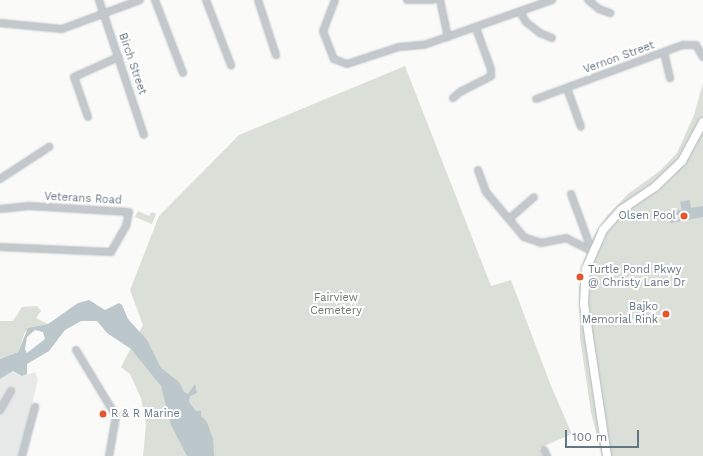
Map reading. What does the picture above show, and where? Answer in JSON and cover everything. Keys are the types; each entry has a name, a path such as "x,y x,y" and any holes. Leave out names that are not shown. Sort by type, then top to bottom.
{"main road":[{"path":"607,456 584,304 586,269 592,251 603,230 621,210 655,187 682,162 703,122"}],"street":[{"name":"Birch Street","path":"99,0 144,135"},
{"path":"0,23 62,29 140,0"},
{"path":"155,0 183,73"},
{"path":"206,0 231,65"},
{"path":"258,0 276,55"},
{"path":"335,0 324,21 323,31 334,59 342,64 399,47 424,45 520,12 544,1 552,0"},
{"path":"406,0 433,0"},
{"path":"440,0 448,37"},
{"path":"588,0 599,9 610,13"},
{"path":"520,12 526,22 540,33 552,38"},
{"path":"454,98 460,92 491,76 492,70 476,28"},
{"name":"Vernon Street","path":"536,99 692,43 696,45 703,57"},
{"path":"664,52 670,78"},
{"path":"88,117 74,76 119,57"},
{"path":"567,88 581,127"},
{"path":"0,179 49,147"},
{"path":"478,170 486,192 508,219 530,240 541,243 566,238 592,251"},
{"path":"572,194 592,251"},
{"path":"508,219 534,197"},
{"name":"Veterans Road","path":"0,209 30,206 129,212 126,226 111,252 0,247"},
{"path":"76,350 116,416 110,456"},
{"path":"0,410 11,391"},
{"path":"22,456 35,407"}],"shaded area":[{"path":"690,200 691,208 703,206 703,217 670,223 668,212 682,210 680,202"},
{"path":"89,300 105,310 119,303 122,305 128,319 147,340 161,368 179,382 184,392 188,394 195,384 197,393 190,396 189,402 196,411 201,411 201,416 207,422 213,439 214,456 187,456 171,425 161,386 131,349 107,333 97,321 81,321 65,330 49,351 27,364 27,374 22,376 13,371 0,379 0,359 18,352 28,328 48,324 78,303","holes":["35,330 43,332 45,339 27,353 25,349 27,337"]},
{"path":"13,371 22,376 35,372 38,379 20,456 0,456 0,379"}],"green space":[{"name":"Fairview Cemetery","path":"405,66 491,286 511,280 551,386 572,434 539,448 542,456 143,456 146,424 141,398 130,374 121,367 143,325 130,290 159,216 239,135"},
{"path":"703,83 703,456 602,456 591,412 580,338 579,289 584,260 595,234 607,216 628,194 661,170 677,153 694,115"},
{"path":"138,211 149,216 152,212 156,214 152,224 135,217"},
{"path":"37,306 41,311 36,318 48,324 33,327 25,332 18,352 0,359 0,321 13,321 22,307"}],"place":[{"name":"Olsen Pool","path":"684,216"},
{"name":"Turtle Pond Pkwy @ Christy Lane Dr","path":"580,277"},
{"name":"Bajko Memorial Rink","path":"666,314"},
{"name":"R & R Marine","path":"103,414"}]}
